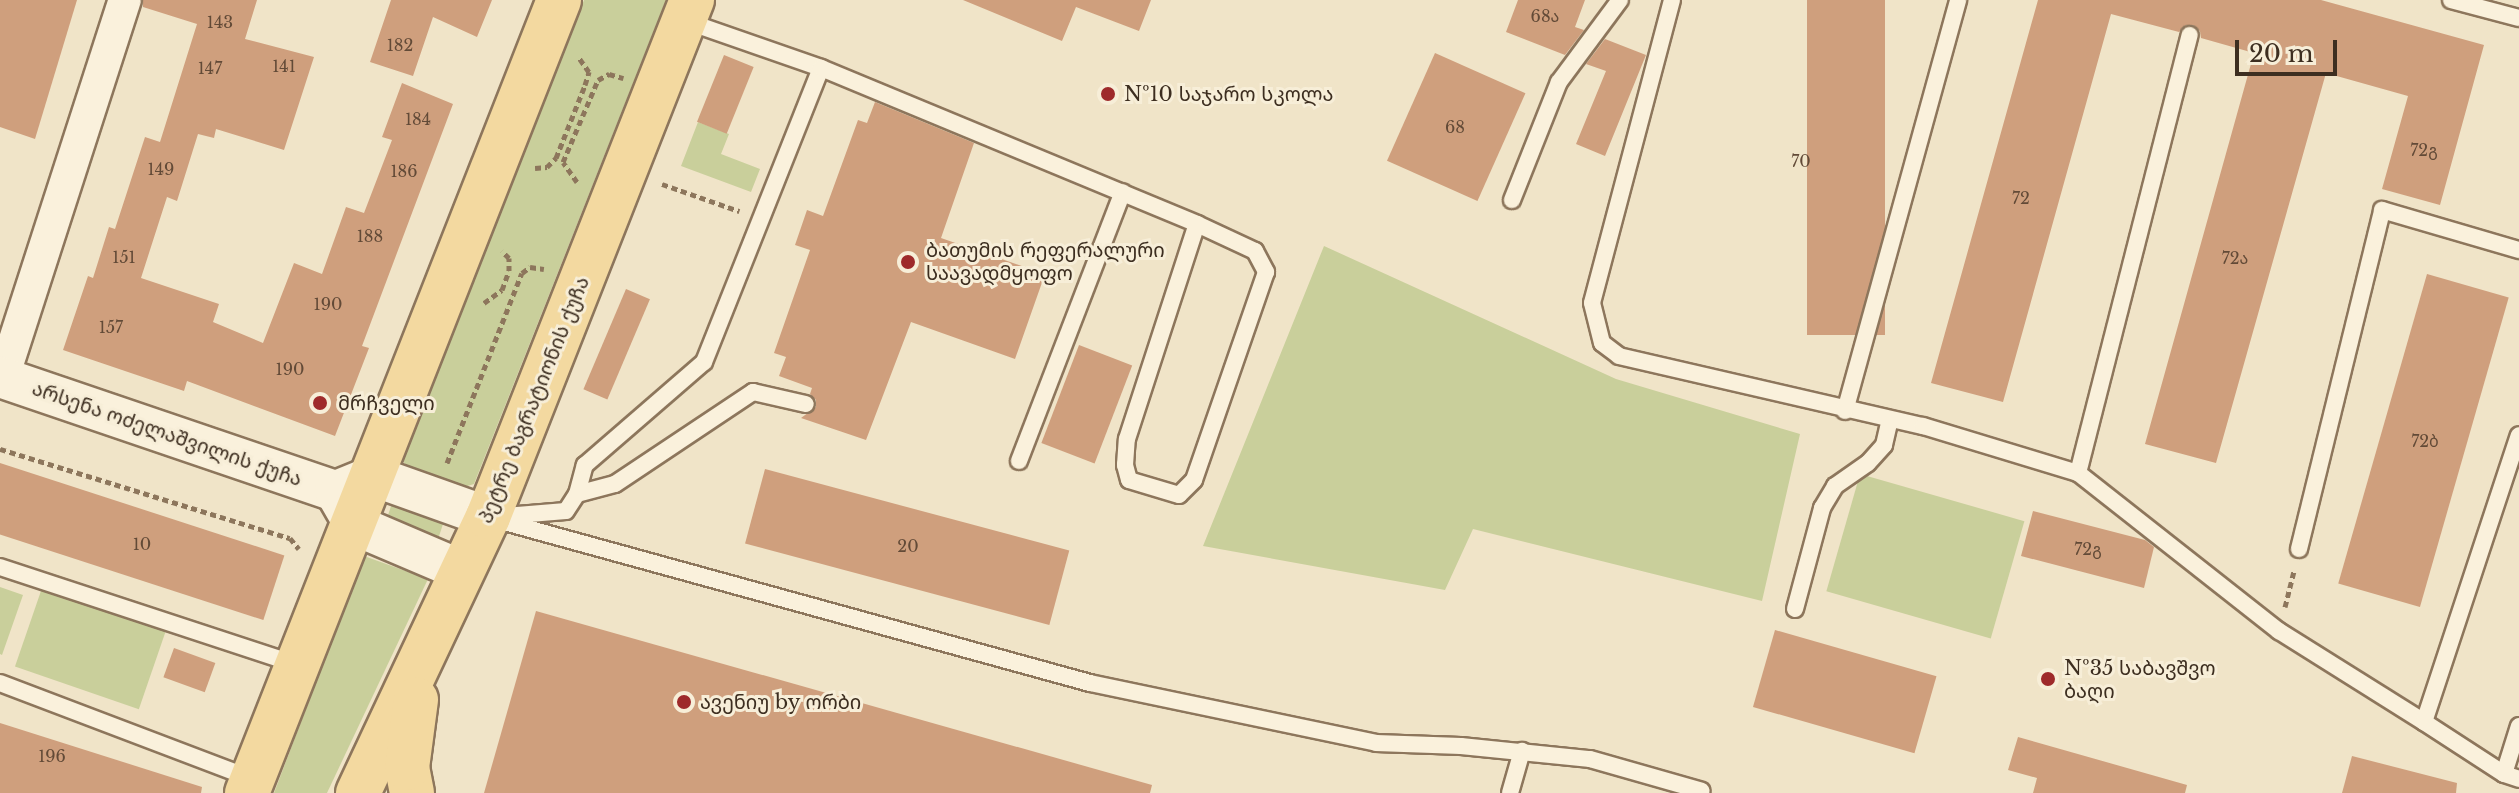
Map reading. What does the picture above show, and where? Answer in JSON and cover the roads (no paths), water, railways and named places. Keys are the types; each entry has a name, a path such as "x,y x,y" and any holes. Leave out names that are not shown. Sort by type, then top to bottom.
{"main road":[{"path":"250,786 298,665 354,498 559,0"},
{"name":"პეტრე ბაგრატიონის ქუჩა","path":"358,793 488,517 688,10"},
{"path":"412,793 407,768 412,718 429,643"}],"street":[{"path":"1,377 125,0"},
{"name":"არსენა ოძელაშვილის ქუჩა","path":"1,377 354,498"},
{"path":"354,498 488,517"},
{"path":"354,498 463,571"}],"lane":[{"path":"1512,200 1559,82 1620,0"},
{"path":"1672,0 1592,303 1602,343 1619,356 1845,411 1923,426 2078,473 2279,631 2512,777 2519,726"},
{"path":"1845,411 1958,0"},
{"path":"2451,0 2519,18"},
{"path":"688,10 1123,192 1197,224 1255,251 1266,272 1194,480 1179,495 1129,480 1125,465 1127,439 1197,224"},
{"path":"2078,473 2190,35"},
{"path":"488,517 566,511 577,494 585,465 704,362 821,68"},
{"path":"1019,461 1123,192"},
{"path":"2299,549 2382,210 2519,250"},
{"path":"577,494 615,484 753,392 806,404"},
{"path":"1795,609 1822,508 1835,486 1868,463 1884,445 1890,420"},
{"path":"2424,722 2516,458 2519,435"},
{"path":"488,517 1090,683 1376,743 1522,751 1590,759 1702,791"},
{"path":"0,567 298,665"},
{"path":"0,683 250,786"},
{"path":"1510,793 1522,751"}],"place":[{"name":"№10 საჯარო სკოლა","path":"1108,94"},
{"name":"ბათუმის რეფერალური საავადმყოფო","path":"908,262"},
{"name":"მრჩველი","path":"320,403"},
{"name":"№35 საბავშვო ბაღი","path":"2048,679"},
{"name":"ავენიუ by ორბი","path":"684,702"}]}
